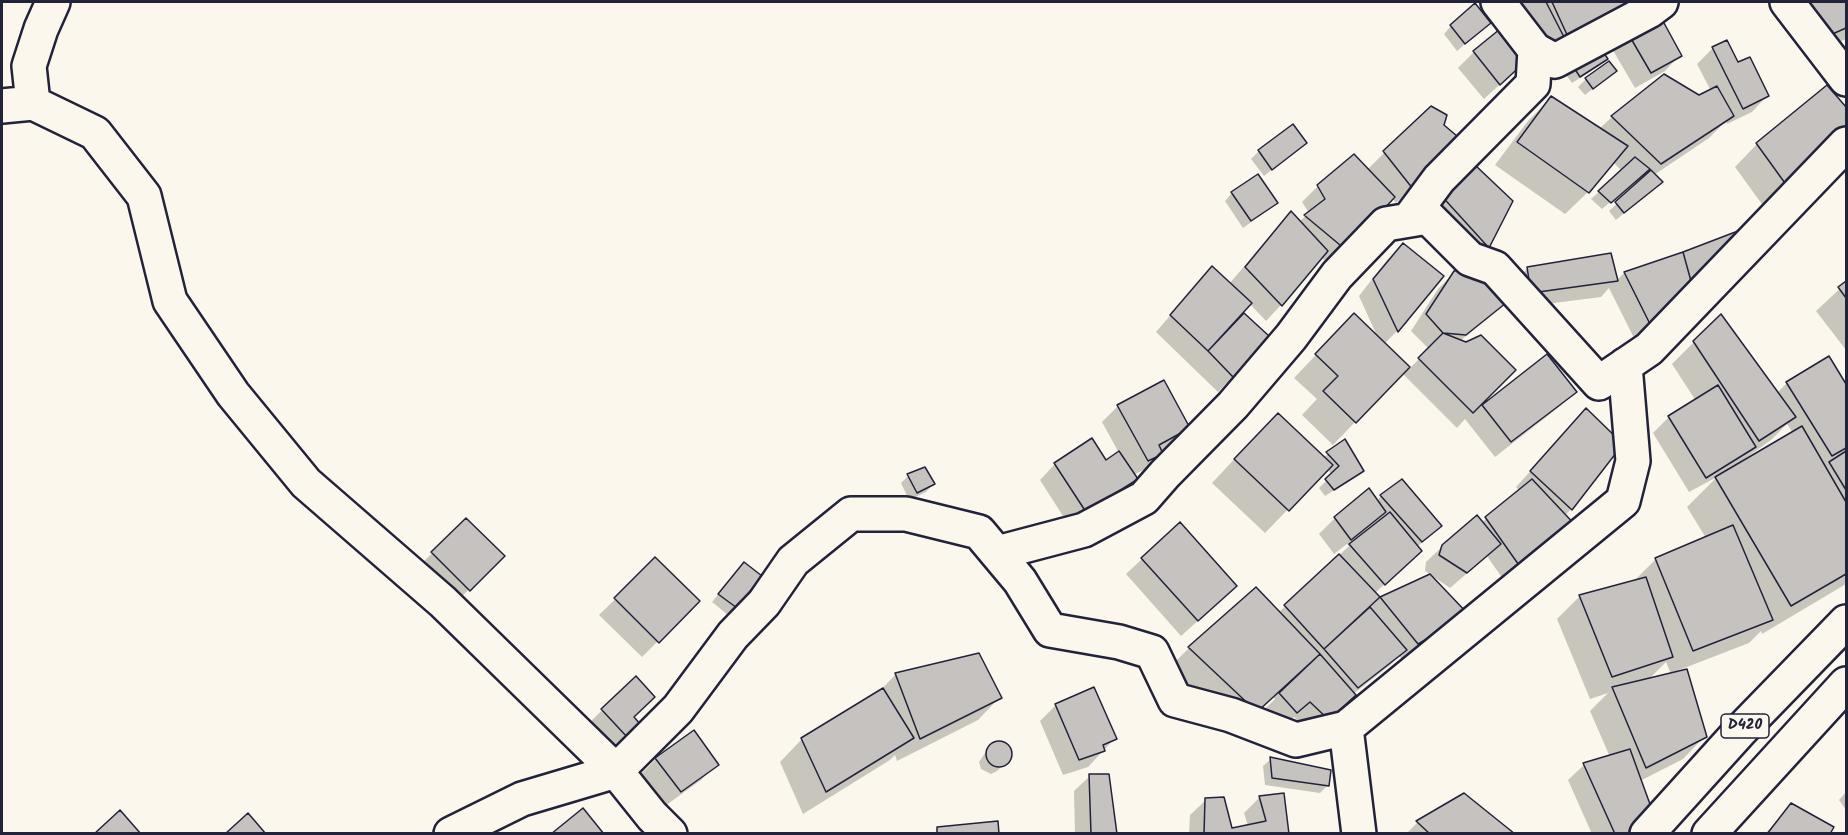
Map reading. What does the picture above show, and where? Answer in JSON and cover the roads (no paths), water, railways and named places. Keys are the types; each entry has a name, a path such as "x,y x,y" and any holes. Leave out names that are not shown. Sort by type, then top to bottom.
{"main road":[{"path":"53,2 41,29 17,105 95,133 144,195 170,301 233,393 306,483 443,602 616,771 652,816 670,834"},
{"path":"1498,2 1535,50 1554,61 1649,11 1661,2"},
{"path":"1787,2 1846,79"},
{"path":"1410,218 1439,179 1533,84 1535,50"},
{"path":"997,553 1084,530 1144,498 1233,405 1291,337 1337,275 1386,224 1410,218 1428,217 1470,259 1495,268 1599,382 1649,349 1846,144"},
{"path":"451,834 522,799 616,771 678,709 733,635 764,603 793,561 851,514 906,514 980,532 1020,581 1050,630 1119,642 1152,652 1175,700 1232,715 1296,740 1346,728 1623,501 1633,460 1625,365"},
{"name":"D420","path":"1647,834 1741,730 1846,622"},
{"name":"D420","path":"1709,834 1846,684"},
{"path":"1346,728 1359,834"}]}
